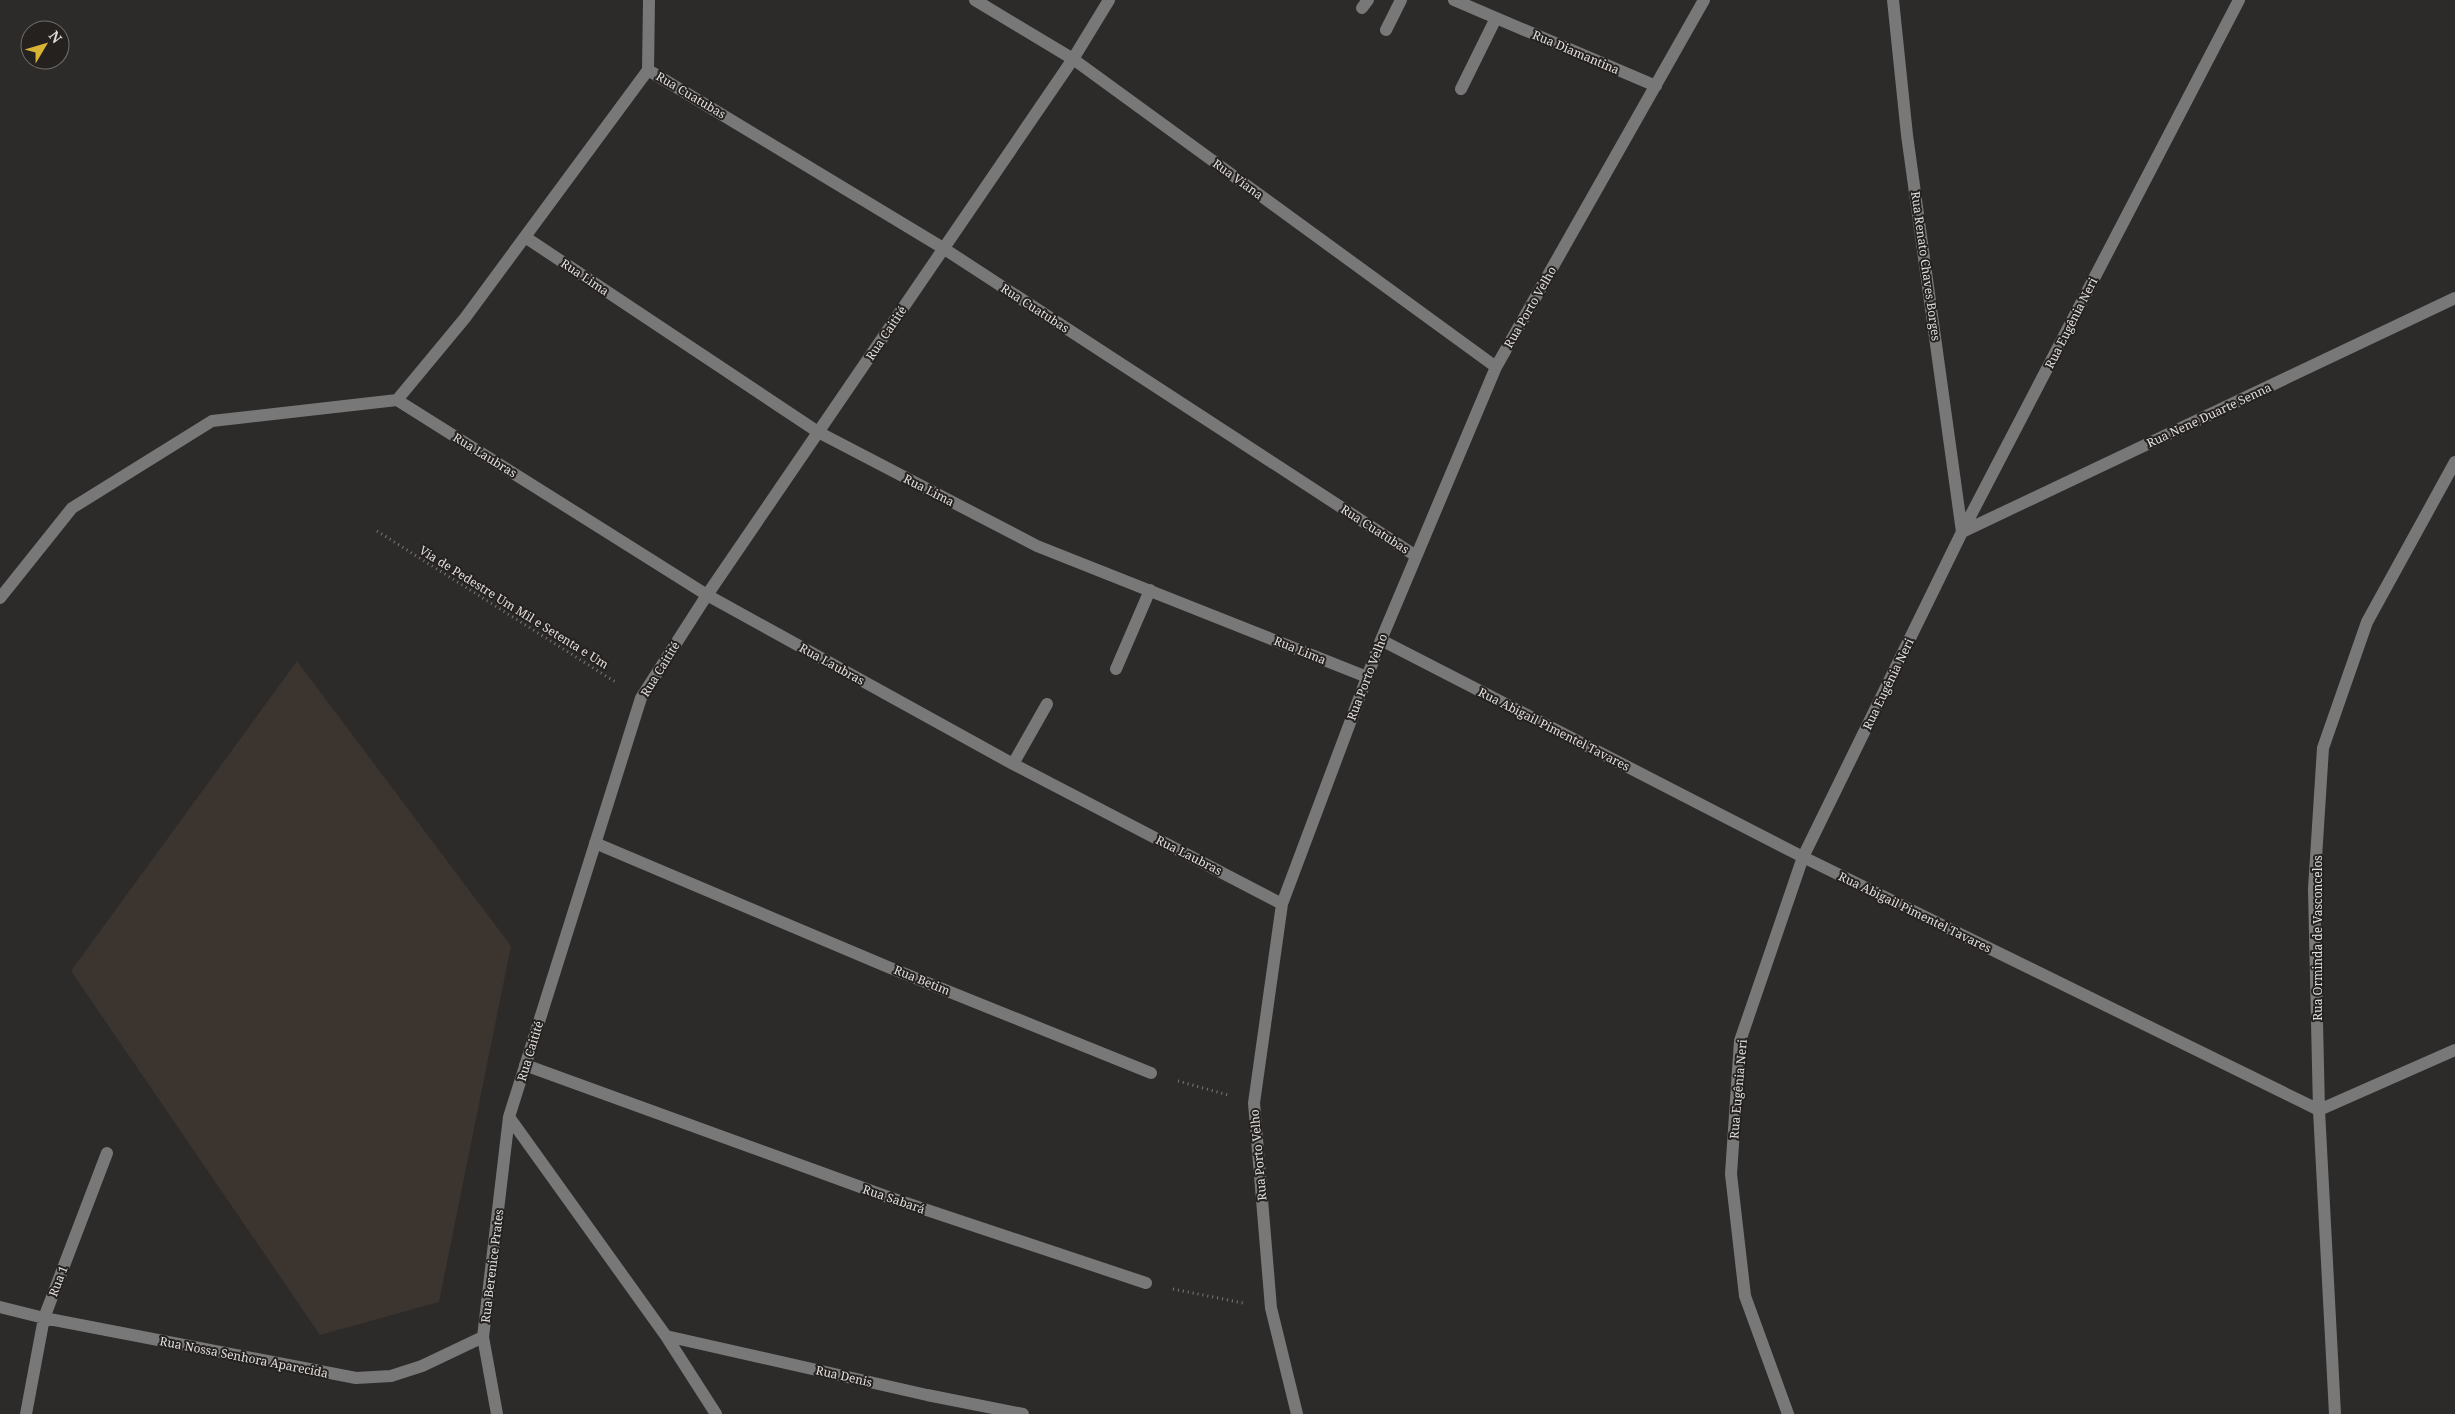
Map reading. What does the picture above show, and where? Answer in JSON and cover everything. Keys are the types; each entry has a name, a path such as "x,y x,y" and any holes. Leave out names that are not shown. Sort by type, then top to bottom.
{"street":[{"path":"0,598 72,508 212,421 397,400 465,318 648,70 649,0"},
{"name":"Rua Viana","path":"975,0 1073,58 1496,367"},
{"name":"Rua Caitité","path":"509,1117 641,698 707,595 1073,58 1109,0"},
{"path":"1386,30 1401,0"},
{"name":"Rua Diamantina","path":"1454,0 1656,86"},
{"name":"Rua Porto Velho","path":"1297,1414 1270,1308 1254,1103 1282,904 1381,640 1496,367 1704,0"},
{"name":"Rua Renato Chaves Borges","path":"1893,0 1907,135 1962,532"},
{"name":"Rua Eugênia Neri","path":"1788,1414 1745,1296 1731,1174 1740,1041 1803,857 1962,532 2239,0"},
{"path":"1461,89 1496,18"},
{"name":"Rua Cuatubas","path":"648,70 944,248 1416,556"},
{"name":"Rua Lima","path":"525,237 818,432 1037,546 1367,676"},
{"name":"Rua Nene Duarte Senna","path":"1962,532 2455,298"},
{"name":"Rua Laubras","path":"397,400 707,595 1013,764 1282,904"},
{"name":"Rua Orminda de Vasconcelos","path":"2335,1414 2319,1110 2314,889 2323,748 2367,622 2455,462"},
{"path":"1116,669 1150,590"},
{"name":"Rua Abigail Pimentel Tavares","path":"1381,640 1803,857 2319,1110"},
{"path":"1013,764 1047,704"},
{"name":"Rua Betim","path":"595,843 888,967 1151,1073"},
{"path":"2319,1110 2455,1050"},
{"name":"Rua Sabará","path":"525,1065 888,1198 1146,1283"},
{"path":"509,1117 666,1336 716,1414"},
{"name":"Rua Berenice Prates","path":"497,1414 483,1337 509,1117"},
{"name":"Rua 1","path":"26,1414 44,1318 107,1152"},
{"name":"Rua Nossa Senhora Aparecida","path":"0,1308 356,1378 391,1376 422,1366 483,1337"},
{"name":"Rua Denis","path":"666,1336 927,1395 1023,1414"}],"path":[{"name":"Via de Pedestre Um Mil e Setenta e Um","path":"377,531 641,698"},
{"path":"1151,1073 1254,1103"},
{"path":"1146,1283 1270,1308"}],"shaded area":[{"path":"297,661 511,946 439,1302 320,1335 71,971"}]}
